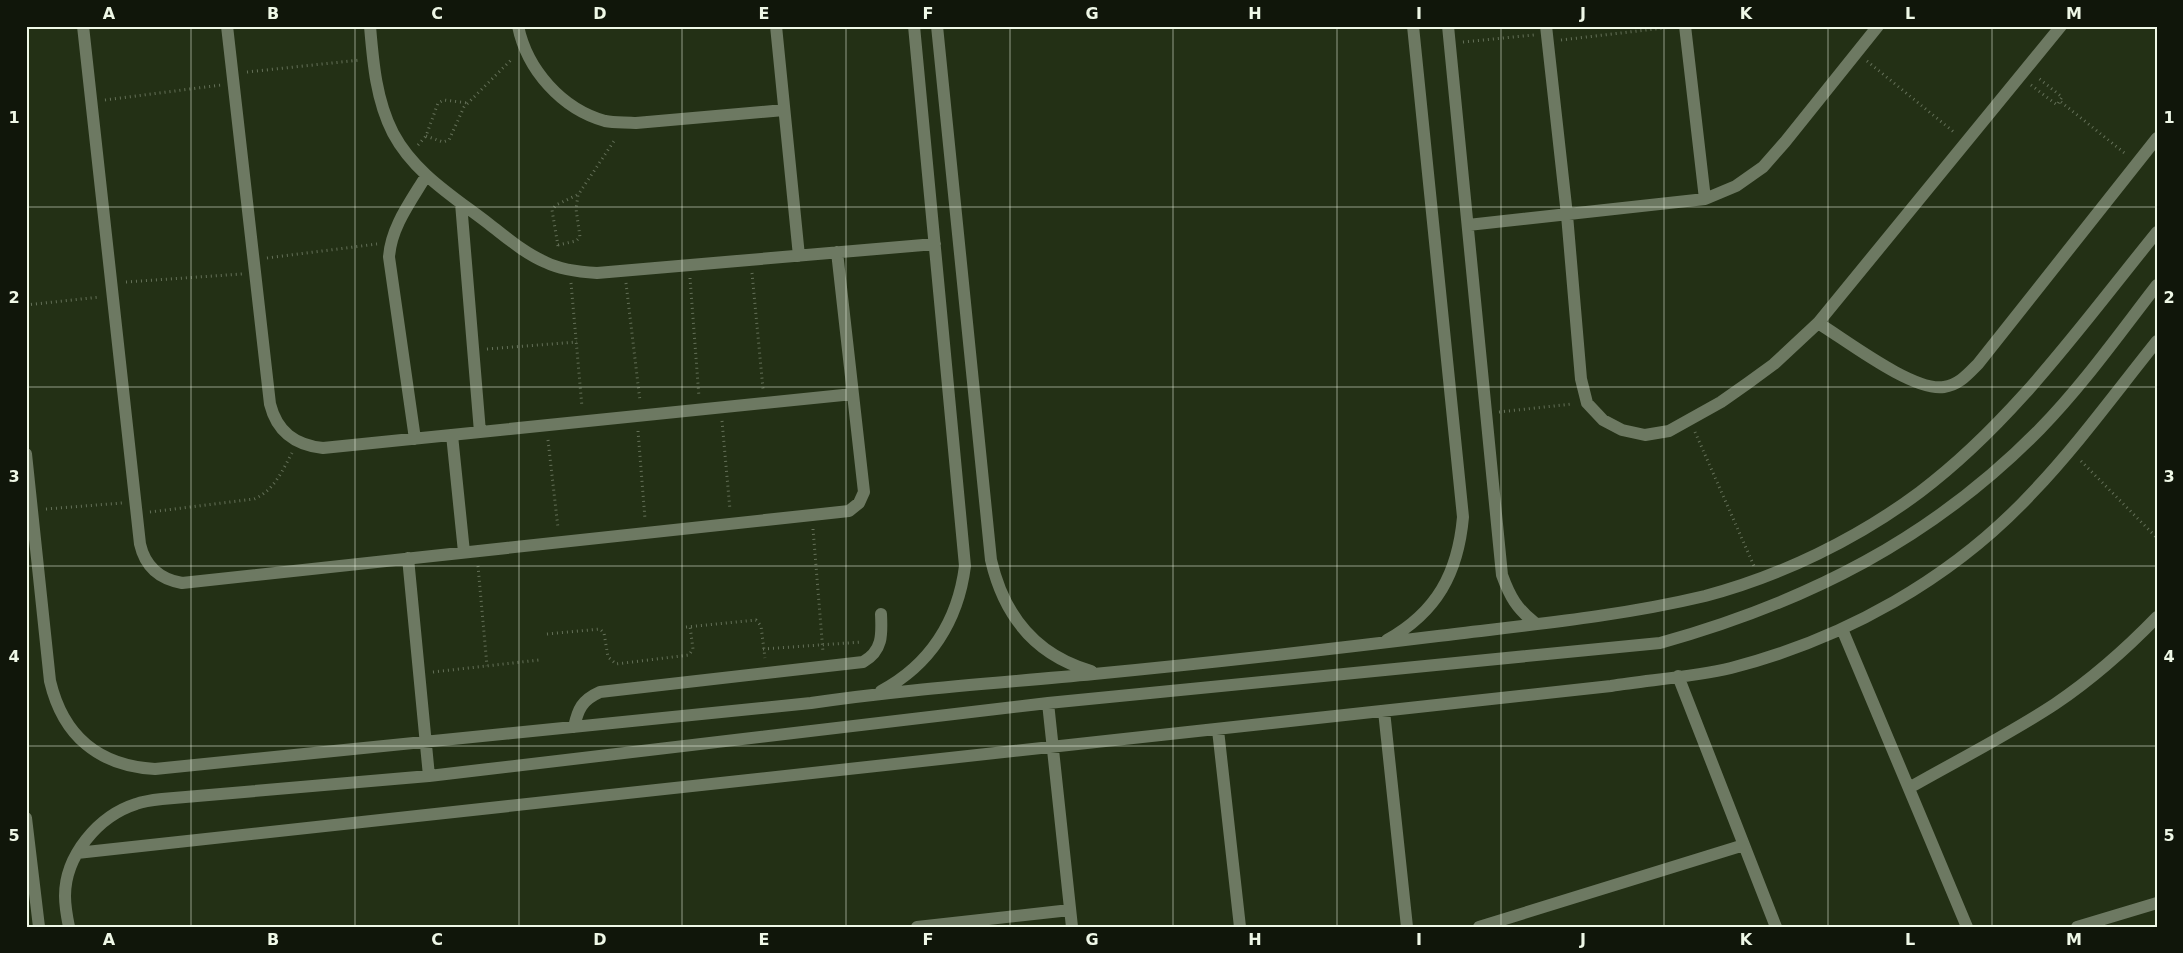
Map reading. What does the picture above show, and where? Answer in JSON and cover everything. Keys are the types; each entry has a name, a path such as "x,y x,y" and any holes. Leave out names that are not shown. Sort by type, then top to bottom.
{"street":[{"path":"83,26 140,544 147,563 162,577 182,583 849,511 859,503 864,492 837,252"},
{"path":"227,26 270,404 273,416 280,427 288,436 299,443 323,448 853,394"},
{"path":"370,26 373,59 383,108 393,134 408,156 426,176 522,249 557,267 596,273 935,244"},
{"path":"518,26 524,47 541,77 565,101 597,118 626,122 784,110"},
{"path":"776,26 799,256"},
{"path":"875,693 910,672 925,658 949,625 962,586 965,566 914,26"},
{"path":"937,26 991,560 996,580 1007,606 1027,634 1059,659 1098,673"},
{"path":"1381,643 1411,624 1424,613 1440,592 1456,560 1463,517 1413,26"},
{"path":"1448,26 1502,575 1509,594 1521,612 1536,623"},
{"path":"1685,26 1705,199"},
{"path":"1468,225 1705,199 1736,186 1763,167 1878,26"},
{"path":"1547,34 1567,215 1581,379 1587,402 1603,420 1622,430 1645,434 1669,431 1721,402 1774,364 1818,323 2061,26"},
{"path":"1818,323 1903,376 1922,385 1944,387 1963,379 1978,364 2157,138"},
{"path":"415,439 389,257 390,242 403,214 426,176"},
{"path":"461,203 480,432"},
{"path":"26,454 28,496 32,510 50,681 54,697 69,727 80,739 107,758 138,768 155,769 811,703 875,693 1098,673 1381,643 1536,623 1657,606 1708,595 1759,578 1801,562 1842,542 1918,493 1953,465 2018,402 2157,232"},
{"path":"69,927 65,897 68,875 77,853 91,833 111,816 135,804 162,799 429,776 1048,703 1660,643 1756,613 1803,594 1890,548 1931,522 1969,493 2040,428 2072,392 2157,286"},
{"path":"77,853 1611,686 1729,668 1786,651 1842,629 1902,597 1943,570 1989,534 2031,494 2070,450 2157,341"},
{"path":"452,435 471,551"},
{"path":"408,558 429,776"},
{"path":"574,727 581,705 600,692 825,668 863,662 876,651 881,641 881,614"},
{"path":"1909,788 2056,704 2097,673 2136,639 2157,617"},
{"path":"1842,629 1967,927"},
{"path":"1678,676 1776,927"},
{"path":"1048,703 1072,927"},
{"path":"1384,711 1407,927"},
{"path":"1218,730 1240,927"},
{"path":"26,818 39,927"},
{"path":"1479,927 1744,845"},
{"path":"2078,927 2157,902"},
{"path":"917,927 1070,910"}],"path":[{"path":"1450,44 1547,34 1681,26"},
{"path":"426,136 443,142 449,140 462,110 524,47"},
{"path":"1857,52 1966,142"},
{"path":"92,102 233,78 373,59"},
{"path":"2023,73 2062,97 2061,102"},
{"path":"2023,73 2058,105 2061,102"},
{"path":"408,156 426,136 438,103 444,100 468,103"},
{"path":"2061,102 2137,163"},
{"path":"558,245 576,241 580,237 576,209 578,195 626,122"},
{"path":"557,267 558,245 552,210 556,205 578,195"},
{"path":"253,259 390,242"},
{"path":"751,260 764,404"},
{"path":"689,265 700,410"},
{"path":"570,270 583,422"},
{"path":"624,270 639,416 646,532"},
{"path":"26,305 112,289 255,273"},
{"path":"473,351 577,342"},
{"path":"1486,413 1587,402"},
{"path":"721,408 731,523"},
{"path":"1690,420 1759,578"},
{"path":"547,426 560,541"},
{"path":"32,510 136,508 254,499 262,496 274,484 299,443"},
{"path":"2070,450 2157,538"},
{"path":"812,514 825,668"},
{"path":"471,551 487,666"},
{"path":"547,634 600,629 604,633 608,657 616,664 689,655 693,649 688,627 756,620 761,626 767,674"},
{"path":"764,649 881,641"},
{"path":"433,672 539,660"}]}
